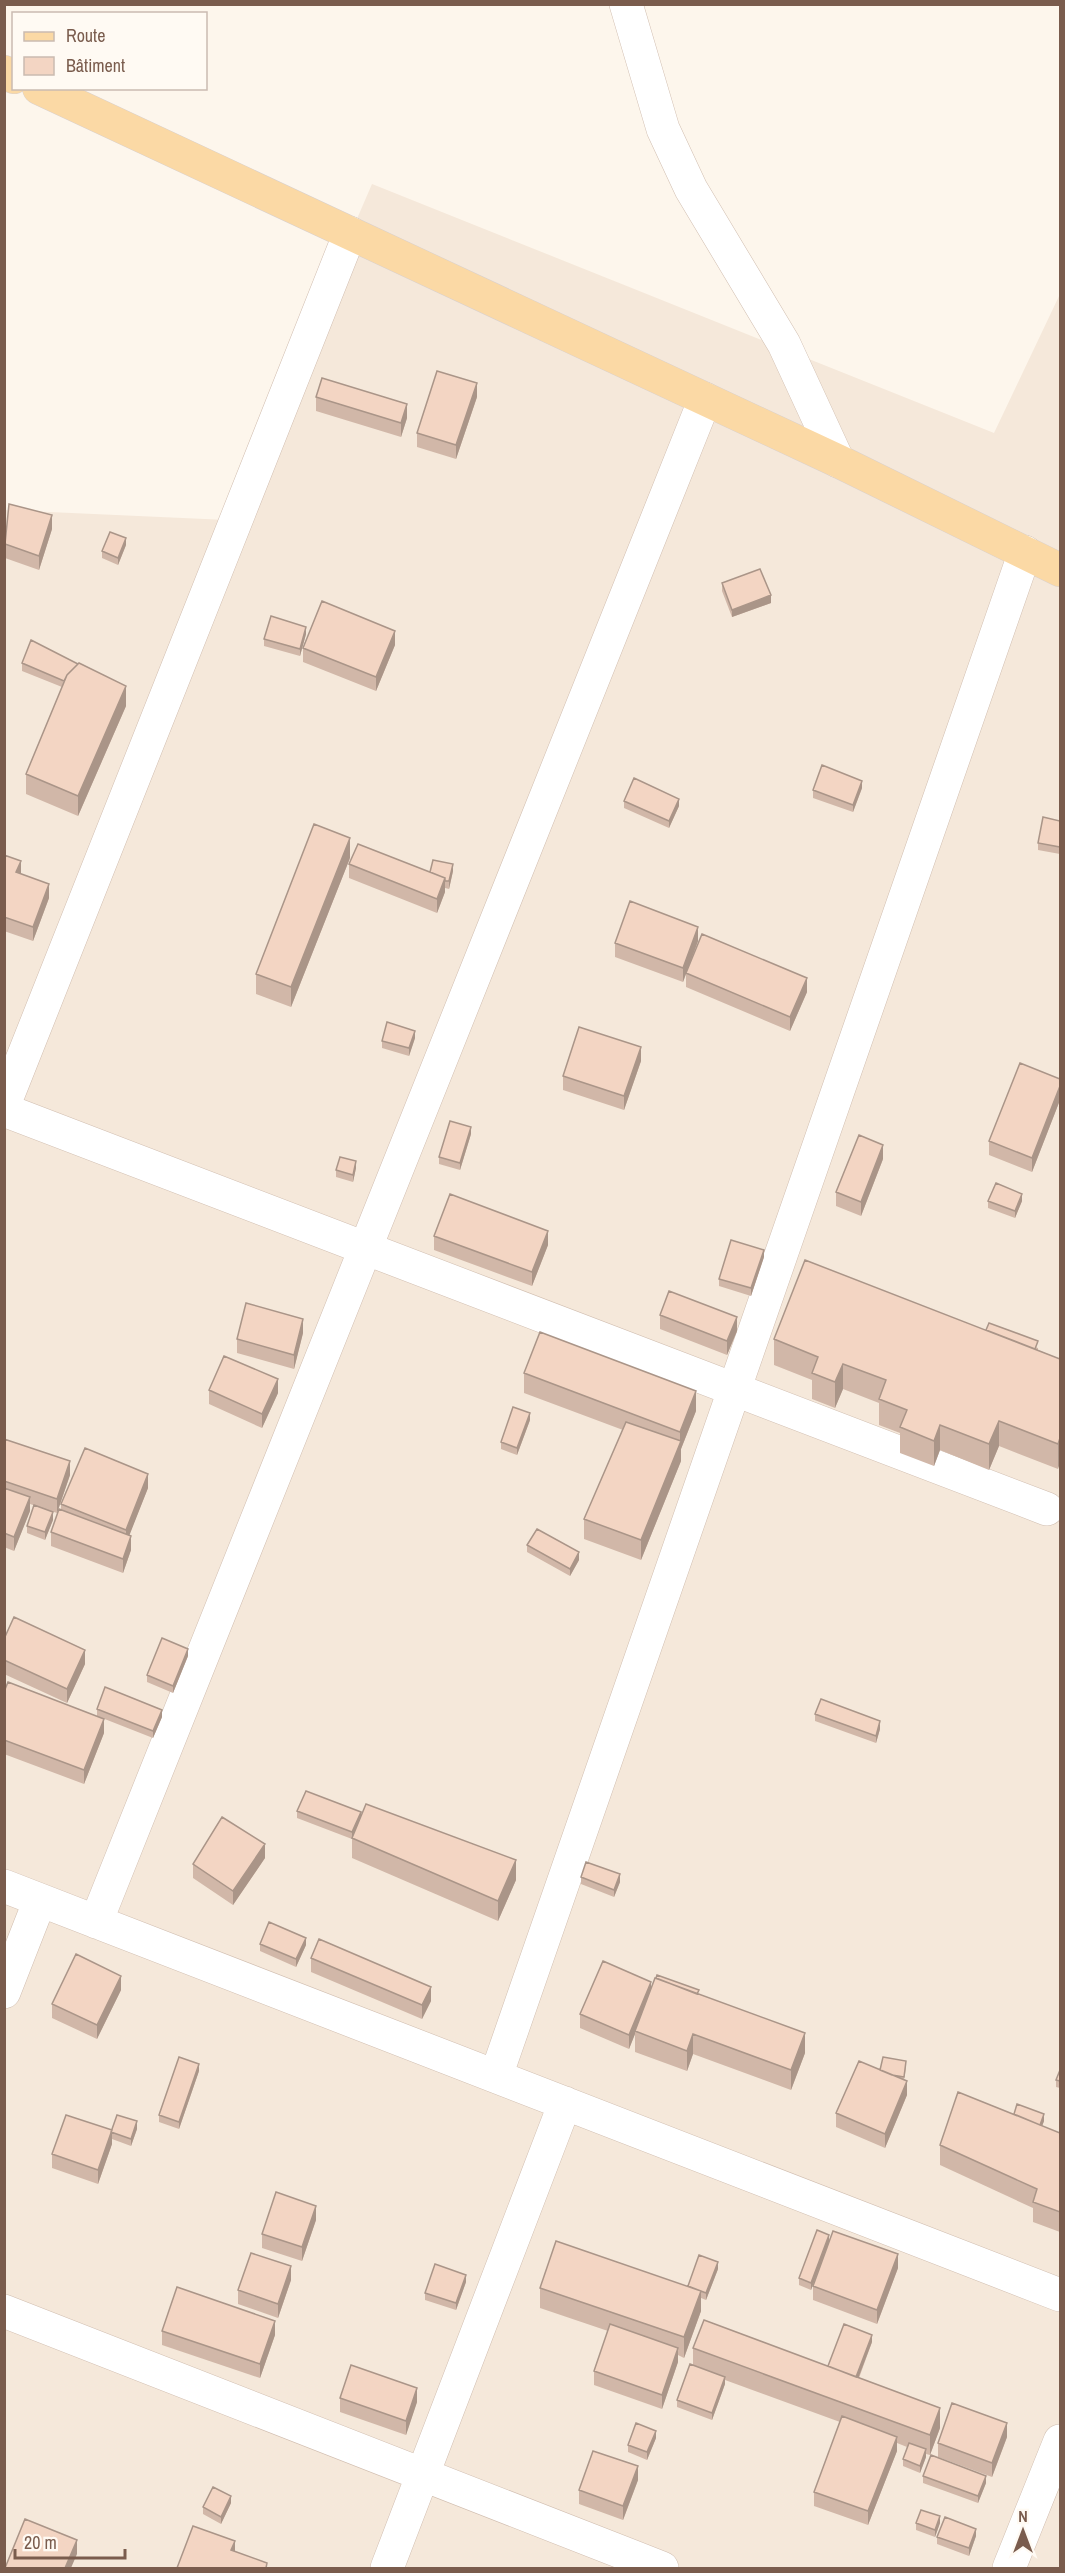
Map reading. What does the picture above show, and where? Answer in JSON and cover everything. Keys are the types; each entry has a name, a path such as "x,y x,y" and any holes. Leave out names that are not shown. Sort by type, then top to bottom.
{"main road":[{"path":"43,90 838,461 1060,570"}],"street":[{"path":"626,4 663,129 686,179 736,267 784,344 838,461"},
{"path":"4,1105 350,233"},
{"path":"96,1922 705,399"},
{"path":"496,2076 1025,552"},
{"path":"4,1110 1047,1509"},
{"path":"4,1886 1060,2295"},
{"path":"4,1992 40,1900"},
{"path":"387,2568 565,2103"},
{"path":"4,2311 662,2568"},
{"path":"1009,2568 1060,2441"}],"shaded area":[{"path":"372,184 994,433 1060,294 1060,2568 5,2568 5,510 227,520"}],"building":[{"path":"437,371 477,383 456,445 417,433"},
{"path":"322,378 407,404 401,423 316,397"},
{"path":"9,504 52,515 39,556 5,544"},
{"path":"110,532 126,538 118,558 102,551"},
{"path":"760,569 771,595 732,610 722,583"},
{"path":"322,601 395,631 376,677 303,648"},
{"path":"271,616 306,627 300,649 264,639"},
{"path":"31,640 78,664 64,681 22,663"},
{"path":"79,663 126,686 78,796 26,774 67,675"},
{"path":"822,765 862,781 853,805 813,790"},
{"path":"634,778 679,799 669,821 624,801"},
{"path":"1043,817 1060,821 1060,847 1038,843"},
{"path":"314,824 350,838 291,987 256,974"},
{"path":"358,844 445,878 437,899 349,864"},
{"path":"4,855 21,861 16,872 49,884 33,927 4,917"},
{"path":"433,860 453,864 449,881 430,872"},
{"path":"630,901 698,927 683,968 615,943"},
{"path":"702,934 807,978 790,1017 686,973"},
{"path":"387,1022 415,1031 409,1048 382,1041"},
{"path":"579,1027 641,1047 624,1096 563,1076"},
{"path":"1020,1063 1060,1079 1060,1086 1032,1158 989,1141"},
{"path":"450,1121 471,1127 460,1163 439,1157"},
{"path":"859,1135 883,1145 861,1202 836,1192"},
{"path":"340,1157 356,1161 353,1175 336,1170"},
{"path":"996,1183 1022,1194 1015,1211 988,1201"},
{"path":"450,1194 548,1231 532,1272 434,1236"},
{"path":"731,1240 764,1250 751,1288 719,1279"},
{"path":"805,1260 1060,1359 1060,1438 1058,1444 999,1421 989,1444 940,1425 934,1441 900,1427 907,1410 879,1399 886,1380 843,1364 835,1382 812,1373 818,1357 774,1339"},
{"path":"669,1291 737,1317 727,1341 660,1315"},
{"path":"246,1303 303,1319 294,1355 237,1339"},
{"path":"989,1323 1038,1341 1035,1349 986,1330"},
{"path":"540,1332 696,1391 680,1432 524,1373"},
{"path":"224,1356 278,1379 262,1414 209,1390"},
{"path":"513,1407 530,1413 517,1448 501,1442"},
{"path":"626,1422 681,1441 641,1540 584,1519"},
{"path":"4,1439 70,1461 57,1499 4,1481"},
{"path":"85,1448 148,1474 126,1530 61,1504"},
{"path":"4,1488 30,1497 14,1537 4,1533"},
{"path":"34,1505 53,1512 45,1532 27,1526"},
{"path":"59,1509 131,1536 123,1559 51,1532"},
{"path":"537,1529 579,1552 570,1569 527,1545"},
{"path":"14,1617 85,1650 67,1689 4,1660 4,1639"},
{"path":"162,1638 188,1649 173,1686 147,1675"},
{"path":"8,1682 104,1719 84,1770 4,1740 4,1692"},
{"path":"105,1687 162,1710 153,1731 97,1709"},
{"path":"821,1699 880,1721 876,1736 815,1714"},
{"path":"306,1791 361,1812 352,1832 297,1811"},
{"path":"366,1804 516,1860 498,1901 352,1838"},
{"path":"222,1817 265,1844 233,1891 193,1864"},
{"path":"586,1862 620,1874 614,1890 581,1877"},
{"path":"269,1922 306,1938 296,1959 260,1944"},
{"path":"319,1939 431,1987 422,2005 311,1958"},
{"path":"76,1954 121,1976 97,2025 52,2004"},
{"path":"603,1961 651,1982 629,2035 580,2014"},
{"path":"657,1975 699,1990 697,1994 656,1978"},
{"path":"655,1978 805,2033 791,2070 693,2034 687,2051 635,2031"},
{"path":"179,2057 199,2064 179,2122 159,2115"},
{"path":"883,2057 906,2061 904,2077 880,2070"},
{"path":"859,2061 907,2081 885,2134 836,2113"},
{"path":"958,2092 1060,2133 1060,2212 1033,2202 1037,2189 940,2145"},
{"path":"1017,2104 1044,2114 1040,2125 1014,2114"},
{"path":"66,2115 112,2130 98,2170 52,2154"},
{"path":"117,2115 137,2121 131,2139 111,2132"},
{"path":"276,2192 316,2206 302,2247 262,2234"},
{"path":"817,2230 829,2235 811,2283 799,2278"},
{"path":"833,2231 898,2254 877,2310 813,2286"},
{"path":"556,2241 701,2291 684,2337 540,2288"},
{"path":"251,2253 291,2266 278,2304 238,2290"},
{"path":"699,2255 718,2262 706,2293 688,2286"},
{"path":"435,2264 466,2275 456,2303 425,2293"},
{"path":"177,2287 275,2321 260,2364 162,2331"},
{"path":"704,2320 940,2408 930,2435 693,2348"},
{"path":"610,2324 678,2348 662,2395 594,2371"},
{"path":"844,2324 872,2335 856,2377 828,2366"},
{"path":"690,2364 725,2377 712,2413 677,2400"},
{"path":"351,2365 417,2388 406,2421 340,2398"},
{"path":"952,2403 1007,2423 992,2463 938,2443"},
{"path":"842,2416 897,2437 868,2511 814,2492"},
{"path":"636,2423 656,2431 647,2452 628,2445"},
{"path":"909,2443 926,2449 920,2466 903,2459"},
{"path":"593,2451 638,2466 623,2506 579,2490"},
{"path":"931,2455 986,2476 978,2496 923,2476"},
{"path":"213,2487 231,2496 221,2517 203,2507"},
{"path":"921,2510 940,2516 935,2530 916,2523"},
{"path":"945,2517 976,2529 969,2548 937,2537"},
{"path":"25,2519 77,2540 65,2568 5,2568"},
{"path":"193,2526 235,2541 231,2550 267,2563 266,2568 177,2568"}]}
